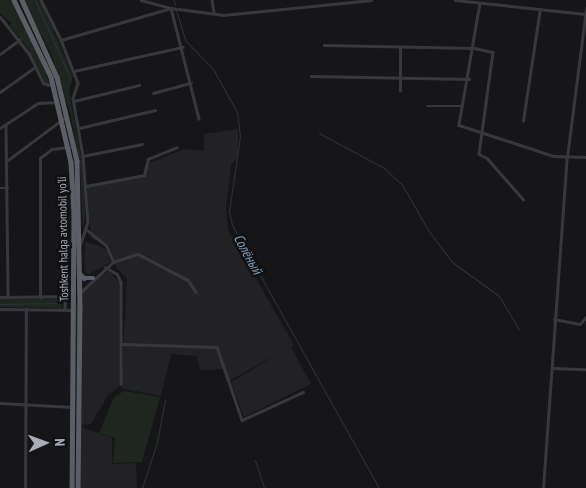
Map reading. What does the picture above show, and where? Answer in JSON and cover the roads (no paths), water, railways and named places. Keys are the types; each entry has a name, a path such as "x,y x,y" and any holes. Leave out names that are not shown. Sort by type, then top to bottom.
{"highway":[{"name":"Toshkent halqa avtomobil yo'li","path":"14,0 38,44 54,85 69,147 74,206 72,488"},
{"name":"Toshkent halqa avtomobil yo'li","path":"22,0 50,55 71,125 78,177 78,488"},
{"path":"79,272 83,277 93,278"},
{"path":"74,296 79,294"}],"street":[{"path":"41,0 62,40 78,83 74,101 83,156 87,230 79,247"},
{"path":"141,0 152,1 171,8 224,15 371,0"},
{"path":"212,0 214,13"},
{"path":"325,0 325,5"},
{"path":"455,0 586,14"},
{"path":"480,3 469,79 459,125 567,157 586,158"},
{"path":"62,40 171,8"},
{"path":"171,8 199,119"},
{"path":"543,488 567,157 586,8"},
{"path":"523,122 540,9"},
{"path":"0,17 19,40 46,86 59,102"},
{"path":"0,54 19,40"},
{"path":"324,45 474,48 494,54 478,154 487,158 523,199"},
{"path":"74,71 182,47"},
{"path":"400,47 400,91"},
{"path":"0,92 35,67"},
{"path":"311,76 469,79"},
{"path":"154,93 191,83"},
{"path":"46,86 54,85"},
{"path":"74,101 139,85"},
{"path":"0,128 6,126 38,103 59,102"},
{"path":"427,106 464,106"},
{"path":"79,128 154,110"},
{"path":"8,160 63,119"},
{"path":"6,126 8,160 8,297"},
{"path":"83,156 142,144"},
{"path":"40,298 40,158 52,149 69,147"},
{"path":"86,186 144,175 148,159 178,147"},
{"path":"0,188 8,188"},
{"path":"87,230 107,246 114,255 113,262"},
{"path":"79,294 105,267 113,262 138,254 188,280 196,292"},
{"path":"105,267 120,278 121,384"},
{"path":"0,297 40,298 74,296"},
{"path":"64,297 64,309"},
{"path":"0,309 73,310"},
{"path":"25,488 26,309"},
{"path":"554,319 580,324 586,317"},
{"path":"122,344 218,347 242,420 302,392"},
{"path":"553,368 586,369"},
{"path":"0,403 26,407 73,407"}],"waterway":[{"path":"35,0 71,80"},
{"name":"Солёный","path":"174,0 175,5"},
{"name":"Солёный","path":"176,10 185,40 213,69 237,112 240,136 229,211 232,225 379,488"},
{"path":"319,133 384,168 403,186 428,230 452,262 499,296 519,329"},
{"path":"0,304 58,303"},
{"path":"142,488 157,442 165,400"},
{"path":"255,460 264,488"}]}
